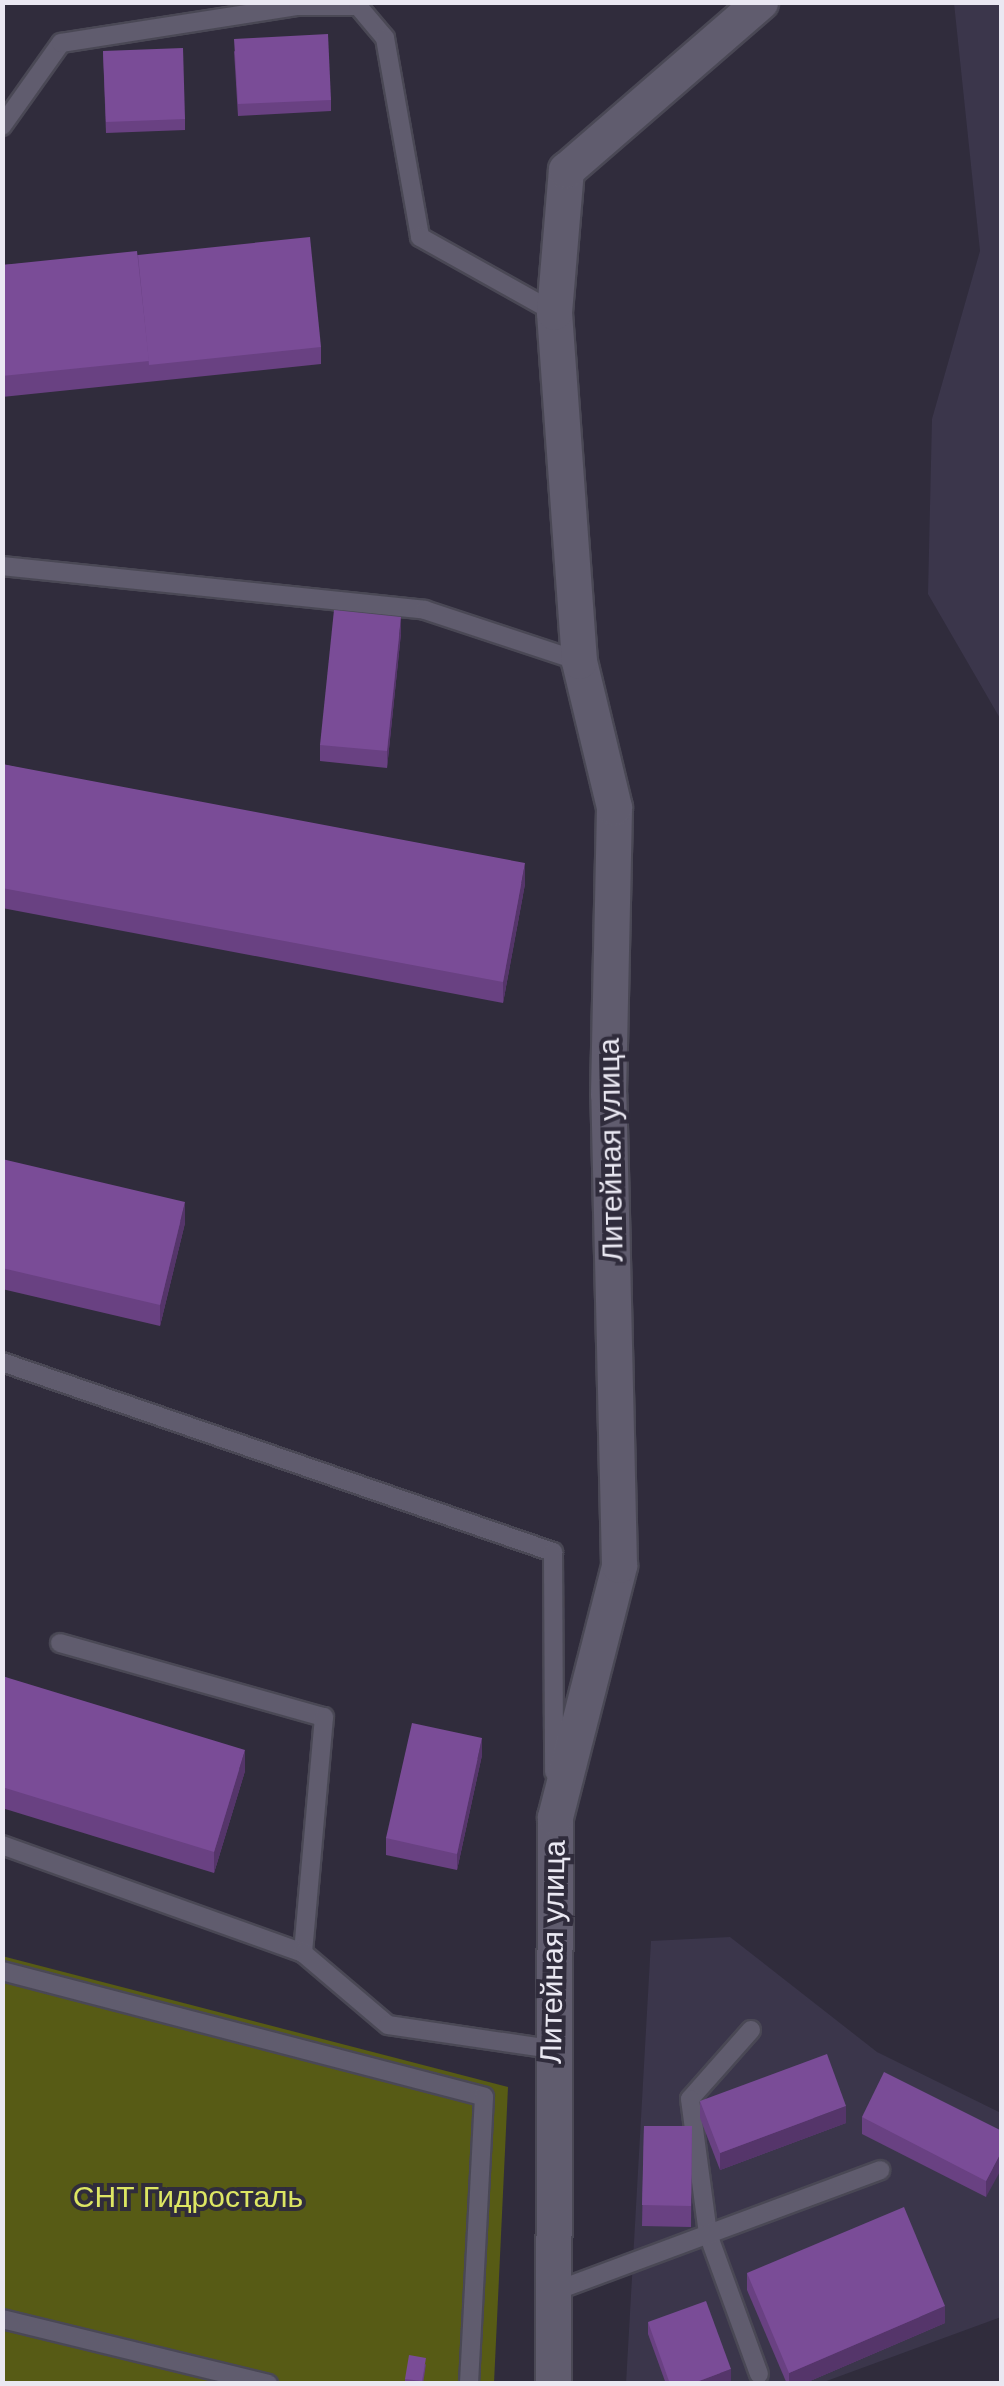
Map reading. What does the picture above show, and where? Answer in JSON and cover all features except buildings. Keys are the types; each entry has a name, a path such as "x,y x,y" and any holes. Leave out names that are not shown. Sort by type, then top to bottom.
{"street":[{"name":"Литейная улица","path":"553,2384 558,2290 550,2049 555,1817 619,1565 608,1094 614,808 579,660 554,312 566,170 760,2"}],"lane":[{"path":"2,126 62,43 313,6 358,6 386,38 420,237 554,312"},
{"path":"2,566 424,610 579,660"},
{"path":"2,1362 552,1552 555,1817"},
{"path":"60,1643 324,1716 303,1953"},
{"path":"2,1845 303,1953 388,2025 550,2049"},
{"path":"2,1971 484,2097 469,2384"},
{"path":"750,2030 690,2099 708,2234 759,2374"},
{"path":"558,2290 880,2170"},
{"path":"2,2319 268,2384"}],"shaded area":[{"path":"954,3 1001,3 1001,720 928,594 932,419 980,251"},
{"path":"730,1937 877,2052 1001,2113 1001,2317 821,2383 626,2384 651,1941"}],"green space":[{"name":"СНТ Гидросталь","path":"2,1956 508,2087 494,2383 3,2383"}]}
